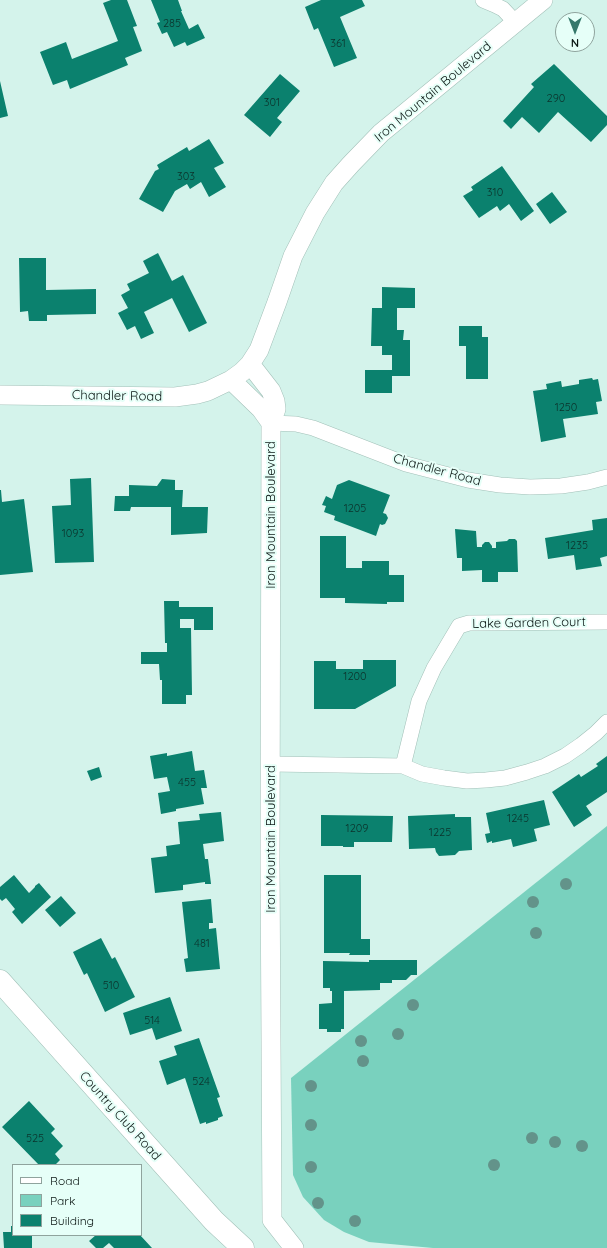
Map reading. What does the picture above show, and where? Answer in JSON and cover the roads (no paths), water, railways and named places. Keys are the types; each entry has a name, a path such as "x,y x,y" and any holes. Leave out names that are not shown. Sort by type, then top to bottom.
{"main road":[{"name":"Country Club Road","path":"0,981 214,1221 243,1248"}],"street":[{"path":"483,0 503,9 516,23"},
{"name":"Iron Mountain Boulevard","path":"271,422 261,409 231,380 250,364 259,350 293,256 315,213 334,183 350,164 381,133 543,0"},
{"name":"Iron Mountain Boulevard","path":"250,364 271,391 276,409 271,422 272,1220 294,1248"},
{"name":"Chandler Road","path":"0,395 175,397 208,391 231,380"},
{"name":"Chandler Road","path":"271,422 296,424 313,428 406,464 468,480 500,485 530,487 561,486 588,482 607,477"},
{"name":"Lake Garden Court","path":"403,766 419,701 434,668 459,626 469,623 607,622"},
{"path":"271,764 403,766 422,774 467,781 505,778 533,770 565,756 596,733 607,722"}]}
